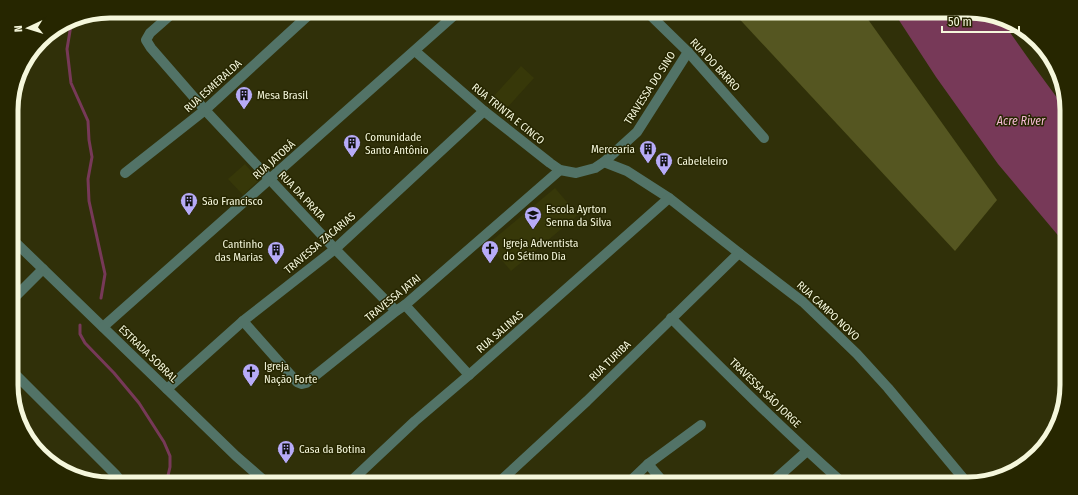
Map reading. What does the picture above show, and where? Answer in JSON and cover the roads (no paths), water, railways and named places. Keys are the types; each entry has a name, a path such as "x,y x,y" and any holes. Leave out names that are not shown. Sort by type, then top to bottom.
{"street":[{"name":"RUA DA PRATA","path":"167,18 150,33 146,40 157,55 205,110 334,249 396,311"},
{"name":"RUA ESMERALDA","path":"125,173 205,110 305,18"},
{"name":"RUA JATOBÁ","path":"104,327 451,18"},
{"name":"RUA DO BARRO","path":"653,18 688,52 764,138"},
{"name":"RUA TRINTA E CINCO","path":"415,51 484,111 560,170"},
{"name":"TRAVESSA DO SINO","path":"560,170 576,173 595,168 604,162 637,132 688,52"},
{"name":"TRAVESSA ZACARIAS","path":"167,389 243,321 334,249 484,111"},
{"name":"RUA CAMPO NOVO","path":"604,162 627,170 670,198 803,302 857,354 888,388 962,477"},
{"name":"TRAVESSA JATAI","path":"243,321 297,382 302,384 306,383 405,305 560,170"},
{"name":"RUA SALINAS","path":"355,477 415,421 670,198"},
{"name":"ESTRADA SOBRAL","path":"18,245 236,456 260,477"},
{"name":"RUA TURIBA","path":"505,477 587,401 670,318 739,253"},
{"path":"18,294 43,269"},
{"path":"405,305 469,375"},
{"name":"TRAVESSA SÃO JORGE","path":"670,318 807,451 836,477"},
{"path":"18,377 118,477"},
{"path":"634,477 648,464 701,425"},
{"path":"778,477 807,451"},
{"path":"648,464 659,477"}],"water":[{"name":"Acre River","path":"898,18 968,18 992,21 1005,26 1059,101 1060,238 998,164 936,77"}],"waterway":[{"path":"71,27 67,49 71,83 88,121 92,157 88,179 89,201 105,274 101,298"},
{"path":"80,325 80,334 85,343 114,373 139,403 164,442 170,456 170,467 168,477"}],"place":[{"name":"Mesa Brasil","path":"244,110"},
{"name":"Comunidade Santo Antônio","path":"352,158"},
{"name":"Mercearia","path":"648,164"},
{"name":"Cabeleleiro","path":"664,176"},
{"name":"São Francisco","path":"189,216"},
{"name":"Escola Ayrton Senna da Silva","path":"533,230"},
{"name":"Igreja Adventista do Sétimo Dia","path":"490,264"},
{"name":"Cantinho das Marias","path":"276,265"},
{"name":"Igreja Nação Forte","path":"251,387"},
{"name":"Casa da Botina","path":"286,464"}]}
